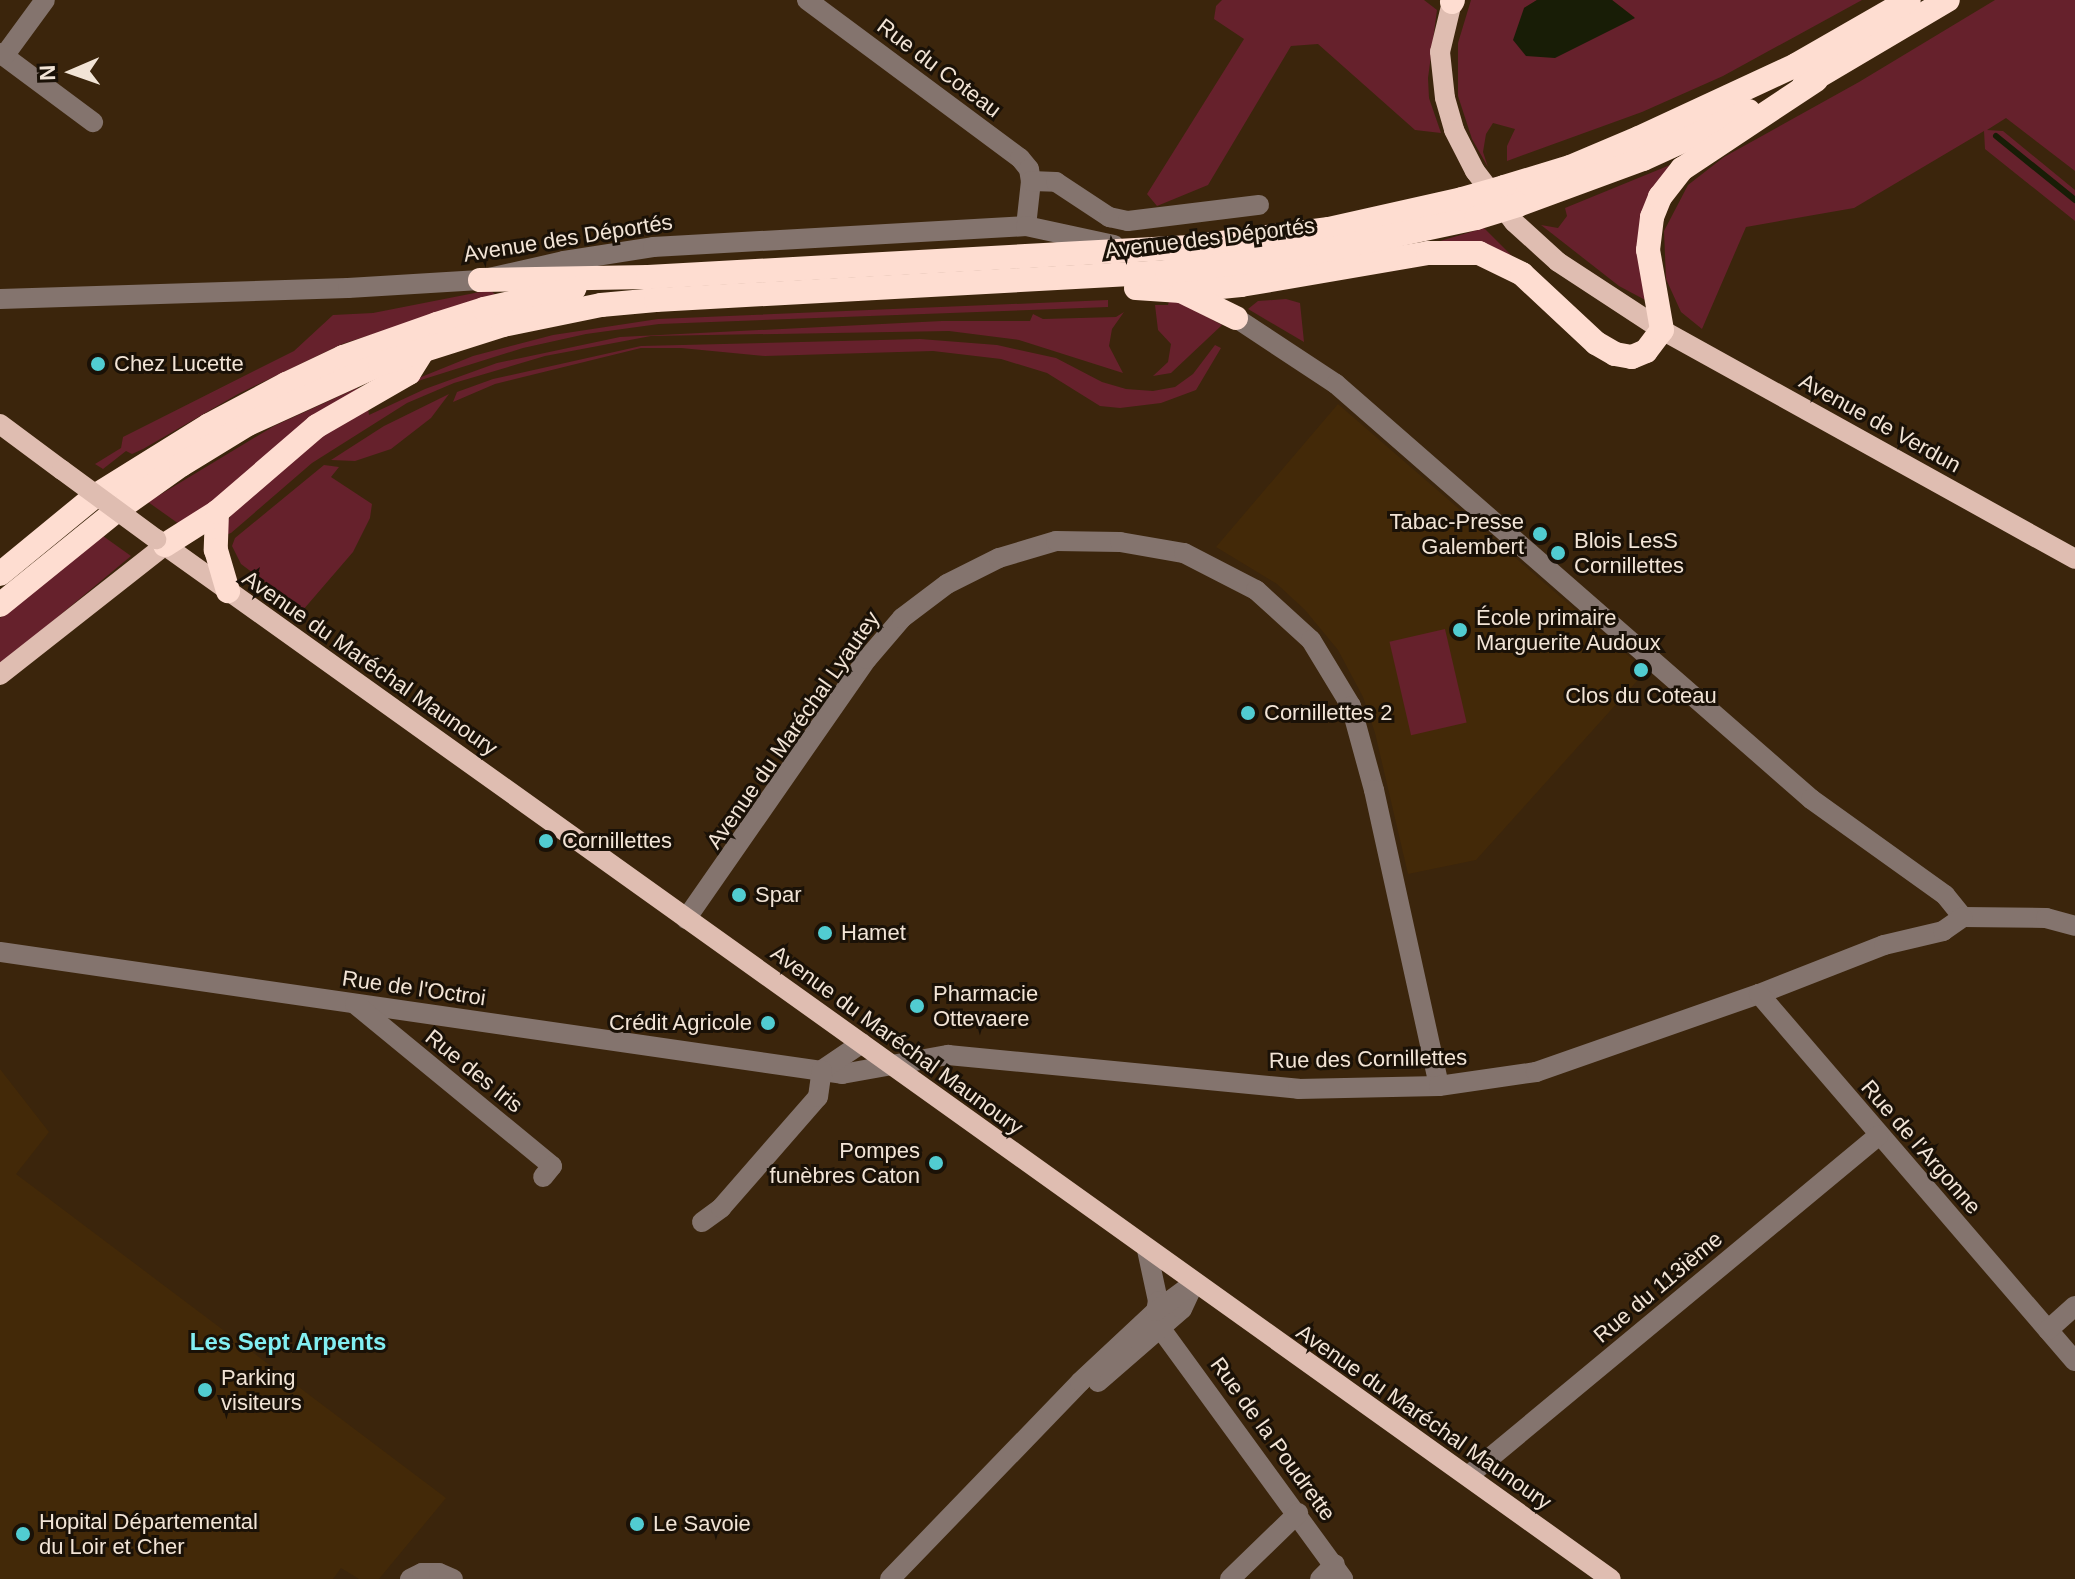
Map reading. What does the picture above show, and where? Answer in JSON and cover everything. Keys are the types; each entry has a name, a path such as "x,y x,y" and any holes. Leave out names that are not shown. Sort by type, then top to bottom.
{"highway":[{"path":"1796,65 1883,0"},
{"path":"1511,196 1796,65 1909,0"},
{"path":"1169,284 1241,285 1428,253 1479,253 1522,274 1596,343 1615,354 1632,357 1646,351 1662,330 1648,250 1652,217 1660,197 1682,169 1816,80 1948,0"},
{"path":"1469,208 1643,159 1816,80"},
{"name":"Avenue des Déportés","path":"648,277 1176,247 1469,208"},
{"name":"Avenue des Déportés","path":"0,605 84,534 181,465 307,395 425,347 503,325 615,304 755,293 1107,278 1169,284 1307,254 1469,208"},
{"path":"480,280 648,277"},
{"path":"0,574 95,496 209,425 343,357 484,309 560,291 648,277"},
{"path":"1169,284 1236,318"},
{"path":"1236,318 1234,302 1241,285"},
{"path":"160,542 217,512 317,426 409,373 425,347"},
{"path":"217,512 216,550 228,591"}],"main road":[{"name":"Avenue de Verdun","path":"1452,1 1440,52 1445,98 1454,130 1475,171 1514,222 1558,262 1662,330 2075,559"},
{"name":"Avenue du Maréchal Maunoury","path":"0,424 1147,1250 1611,1579"},
{"path":"0,675 160,542"}],"street":[{"path":"45,0 2,54 93,122"},
{"name":"Rue du Coteau","path":"807,0 1020,158 1029,169 1031,181"},
{"path":"1026,226 1031,181 1056,182 1109,217 1128,221 1259,205"},
{"name":"Avenue des Déportés","path":"0,299 333,289 480,280 564,261 653,247 1026,226 1143,249"},
{"path":"1236,318 1336,384 1811,799 1945,895 1963,917 2046,918 2075,926"},
{"name":"Avenue du Maréchal Lyautey","path":"686,919 867,659 902,618 947,584 999,558 1056,541 1120,542 1184,553 1256,590 1311,640 1351,706 1374,790 1439,1086"},
{"name":"Rue des Cornillettes","path":"892,1066 948,1055 1298,1089 1439,1086 1536,1072 1759,994 1884,945 1943,931 1963,917"},
{"name":"Rue de l'Octroi","path":"0,952 822,1070 848,1073 892,1066"},
{"name":"Rue de l'Argonne","path":"1759,994 1878,1136 2075,1361"},
{"name":"Rue des Iris","path":"355,1004 552,1166 543,1177"},
{"path":"702,1222 721,1208 818,1097 822,1070 862,1043"},
{"name":"Rue du 113ième","path":"1468,1476 1878,1136"},
{"path":"1147,1250 1158,1301 1158,1320"},
{"path":"890,1579 946,1517 1029,1436 1158,1320 1194,1283"},
{"path":"2048,1330 2075,1306"},
{"name":"Rue de la Poudrette","path":"1158,1320 1339,1572"},
{"path":"1230,1579 1298,1513"},
{"path":"1320,1579 1339,1572"},
{"path":"410,1579 422,1573 439,1573 453,1579"}],"shaded area":[{"path":"1222,0 1424,0 1437,10 1428,78 1429,98 1441,133 1415,130 1318,44 1291,46 1208,185 1157,206 1147,194 1244,39 1214,19 1216,6"},
{"path":"1471,0 1537,0 1524,8 1634,17 1612,0 1862,0 1723,76 1642,112 1507,161 1507,146 1515,129 1493,123 1486,134 1483,152 1488,167 1472,139 1458,96 1458,43"},
{"path":"1537,0 1612,0 1635,18 1555,58 1526,56 1513,40 1524,8"},
{"path":"1995,0 2075,0 2075,171 2006,118 1987,130 2003,131 2075,190 2075,221 1985,149 1984,131 1854,208 1746,227 1702,329 1681,312 1666,279 1664,231 1688,185 1724,157 1859,82"},
{"path":"1675,163 1655,190 1649,302 1619,286 1541,225 1558,228 1567,216 1565,208"},
{"path":"1484,228 1527,271 1430,244"},
{"path":"490,290 496,295 342,344 238,394 143,449 132,454 126,451 103,469 95,464 121,448 123,437 294,351 333,315 373,313"},
{"path":"1170,297 1222,325 1171,373 1153,376 1168,362 1171,344 1158,330 1155,305 1168,305"},
{"path":"1286,299 1300,303 1304,342 1248,309 1258,301"},
{"path":"1108,300 1108,307 659,324 586,334 523,348 421,380 368,408 369,415 425,389 497,363 620,337 942,321 1030,321 1033,314 1043,319 1116,317 1124,312 1112,329 1109,346 1123,373 1019,340 949,331 651,336 545,356 454,383 407,403 312,463 231,533 220,537 231,515 321,434 399,386 473,356 553,335 658,319"},
{"path":"920,339 997,345 1056,358 1102,382 1126,389 1153,391 1175,387 1193,374 1215,345 1221,348 1196,390 1161,403 1120,408 1100,406 1047,373 1001,359 933,351 765,356 681,348 641,348 495,384 453,402 457,392 493,379 641,346"},
{"path":"357,388 359,390 189,520 179,524 148,502 274,426"},
{"path":"449,394 431,418 391,449 355,461 331,460 384,426"},
{"name":"École primaire Marguerite Audoux","path":"1338,404 1646,671 1476,860 1408,874 1375,733 1363,697 1338,650 1305,610 1277,584 1216,547"},
{"path":"324,465 339,467 331,477 372,504 370,518 353,552 303,610 241,564 232,546 235,538"},
{"path":"103,536 131,556 0,665 0,618"},
{"path":"1445,629 1467,723 1411,735 1389,642"},
{"path":"0,1069 49,1132 16,1174 446,1498 379,1579 359,1579 341,1568 333,1579 0,1579"}],"waterway":[{"path":"1996,136 2075,200"}],"place":[{"name":"Chez Lucette","path":"98,364"},
{"name":"Tabac-Presse Galembert","path":"1540,534"},
{"name":"Blois LesS Cornillettes","path":"1558,553"},
{"name":"École primaire Marguerite Audoux","path":"1460,630"},
{"name":"Clos du Coteau","path":"1641,670"},
{"name":"Cornillettes 2","path":"1248,713"},
{"name":"Cornillettes","path":"546,841"},
{"name":"Spar","path":"739,895"},
{"name":"Hamet","path":"825,933"},
{"name":"Pharmacie Ottevaere","path":"917,1006"},
{"name":"Crédit Agricole","path":"768,1023"},
{"name":"Pompes funèbres Caton","path":"936,1163"},
{"name":"Parking visiteurs","path":"205,1390"},
{"name":"Le Savoie","path":"637,1524"},
{"name":"Hopital Départemental du Loir et Cher","path":"23,1534"}],"district":[{"name":"Les Sept Arpents","path":"288,1342"}]}
